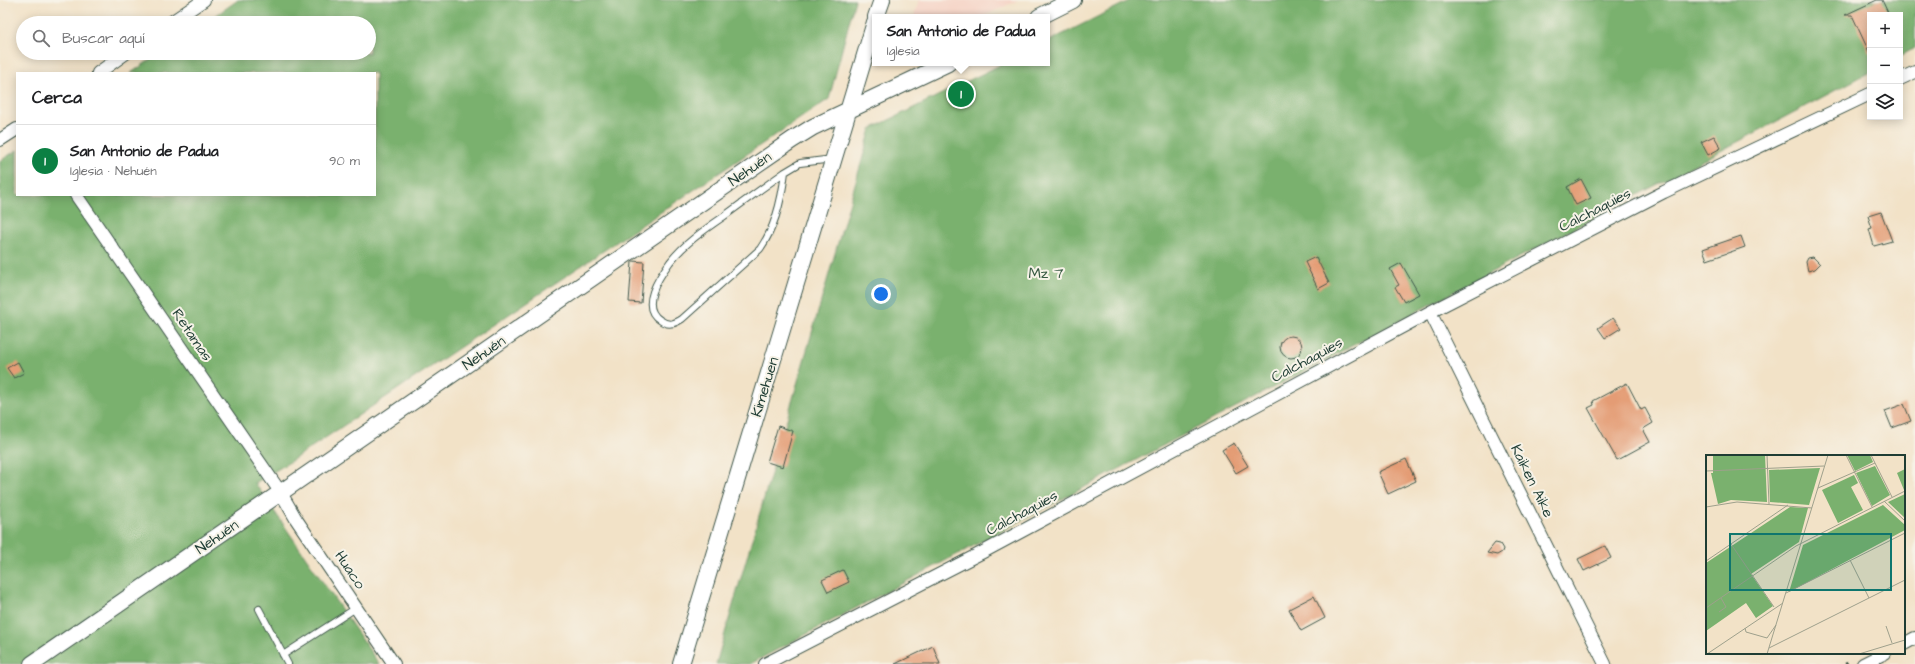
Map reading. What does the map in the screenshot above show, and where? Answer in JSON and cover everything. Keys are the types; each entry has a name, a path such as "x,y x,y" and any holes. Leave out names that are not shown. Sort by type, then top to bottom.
{"street":[{"path":"180,16 204,0"},
{"path":"877,14 882,0"},
{"path":"1045,14 1073,0"},
{"name":"Kimehuen","path":"681,664 872,32"},
{"path":"99,72 116,60"},
{"name":"Nehuén","path":"32,664 792,140 849,110 942,66"},
{"path":"1903,78 1915,72"},
{"name":"Calchaquies","path":"765,664 983,552 1430,312 1664,192 1867,95"},
{"path":"0,140 16,130"},
{"name":"Retamas","path":"77,196 281,493"},
{"name":"Kaiken Aike","path":"1430,312 1605,664"},
{"name":"Huaco","path":"281,493 296,519 394,664"},
{"path":"1905,643 1915,638"},
{"path":"1863,664 1883,654"}],"lane":[{"path":"784,172 783,189 769,237 760,250 682,320 675,324 665,324 654,316 650,310 652,293 670,262 694,238 784,172 800,163 833,159"},
{"path":"283,655 356,608"},
{"path":"259,609 288,664"}],"shaded area":[{"path":"919,0 1018,0 988,14 915,14"}],"green space":[{"path":"238,0 855,0 829,99 288,463 255,483 379,664 0,664 0,161 16,151 16,196 376,196 376,72 132,72 150,60 376,60 376,16 215,16"},
{"name":"Mz 7","path":"1131,0 1915,0 1915,48 1903,54 1903,12 1867,12 1867,74 750,664 716,664 871,129 998,66 1050,66 1050,40"}],"building":[{"path":"1877,0 1882,0 1888,12 1867,12 1867,48 1852,15 1845,15"},
{"path":"1714,136 1721,148 1708,155 1701,142"},
{"path":"1581,179 1591,198 1576,205 1567,187"},
{"path":"1881,212 1892,241 1874,246 1869,229 1872,228 1868,216"},
{"path":"1741,236 1745,247 1707,260 1703,249"},
{"path":"1316,257 1329,283 1318,289 1305,262"},
{"path":"1813,257 1820,264 1815,269 1808,271 1806,262 1808,258"},
{"path":"633,261 644,262 641,303 629,302"},
{"path":"1401,263 1419,294 1404,302 1395,287 1399,285 1390,269"},
{"path":"1613,318 1621,328 1605,338 1598,328"},
{"path":"1291,336 1299,339 1302,347 1299,355 1291,358 1283,355 1280,347 1283,339"},
{"path":"18,362 24,373 14,378 7,368"},
{"path":"1627,383 1641,410 1645,408 1653,423 1643,429 1650,442 1617,460 1588,408 1594,405 1593,401"},
{"path":"1904,404 1911,421 1892,428 1885,411"},
{"path":"778,426 793,431 783,467 767,462"},
{"path":"1234,443 1248,466 1236,473 1222,450"},
{"path":"1406,459 1416,481 1388,494 1378,472"},
{"path":"1495,543 1500,544 1503,549 1502,552 1497,555 1487,553"},
{"path":"1605,546 1611,558 1584,571 1578,559"},
{"path":"843,570 849,582 828,592 822,580"},
{"path":"1314,596 1325,618 1301,631 1289,609"},
{"path":"933,646 940,664 895,664"}],"place":[{"name":"San Antonio de Padua","path":"961,94"}]}
